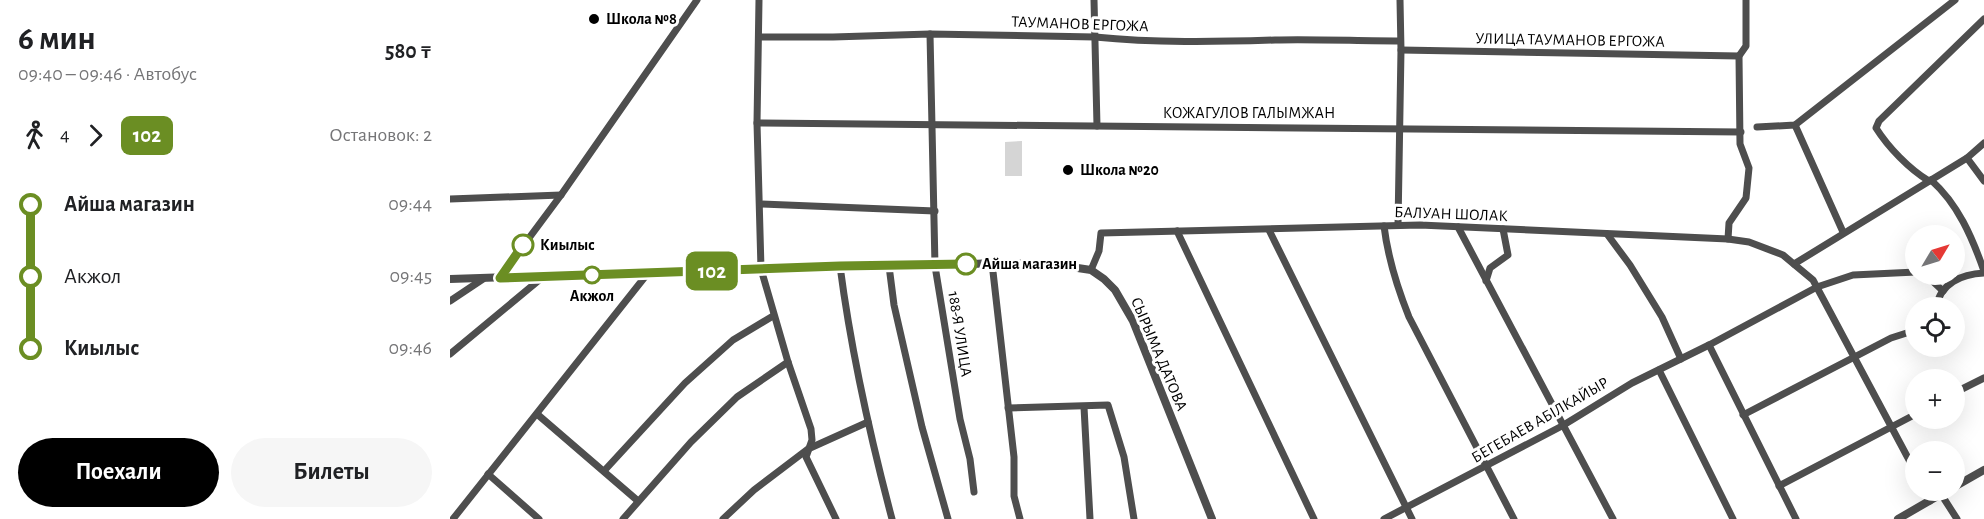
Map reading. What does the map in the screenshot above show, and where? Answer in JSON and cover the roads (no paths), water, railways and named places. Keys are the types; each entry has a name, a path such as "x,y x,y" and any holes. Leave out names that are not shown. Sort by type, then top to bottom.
{"street":[{"path":"500,278 697,0"},
{"path":"759,0 758,123 761,270 773,316 811,429 812,440 806,457 836,519"},
{"path":"1094,0 1097,126"},
{"path":"1398,225 1400,0"},
{"path":"1728,239 1729,223 1746,198 1749,168 1740,144 1739,56 1746,46 1746,0"},
{"path":"1758,127 1795,125 1955,0"},
{"path":"1941,297 1949,284 1959,277 1984,272 1971,234 1944,191 1918,174 1876,128 1879,121 1984,19"},
{"name":"ТАУМАНОВ ЕРГОЖА","path":"759,37 930,33 1222,43 1276,40 1400,41"},
{"name":"188-Я УЛИЦА","path":"930,33 935,266 974,492"},
{"name":"УЛИЦА ТАУМАНОВ ЕРГОЖА","path":"1401,50 1739,56"},
{"name":"КОЖАГУЛОВ ГАЛЫМЖАН","path":"758,123 1741,132"},
{"path":"1795,125 1843,232"},
{"path":"1794,264 1967,158 1984,143"},
{"path":"1967,158 1984,182"},
{"path":"450,199 561,195"},
{"path":"760,204 935,211"},
{"name":"БАЛУАН ШОЛАК","path":"1091,270 1099,251 1101,233 1398,225 1728,239 1749,242 1783,255 1813,280 1905,453"},
{"path":"1384,226 1387,253 1408,317 1514,519"},
{"path":"1458,227 1613,519"},
{"path":"1485,281 1490,268 1508,255 1503,229"},
{"path":"1269,230 1412,519"},
{"path":"1177,231 1314,519"},
{"path":"1606,234 1630,265 1662,317 1681,359"},
{"path":"992,263 1014,457 1014,496 1020,519"},
{"path":"450,279 992,263 1051,264 1091,270"},
{"path":"840,266 846,313 868,422 892,519"},
{"path":"889,266 894,305 922,428 948,519"},
{"name":"СЫРЫМА ДАТОВА","path":"1091,270 1115,290 1133,321 1212,519"},
{"path":"453,519 648,273"},
{"name":"БЕГЕБАЕВ АБІЛКАЙЫР","path":"1384,519 1487,467 1562,426 1632,383 1817,287 1853,275 1905,273"},
{"path":"450,354 544,276"},
{"path":"450,301 483,279"},
{"path":"1937,285 1943,291"},
{"path":"604,471 685,383 733,340 773,316"},
{"path":"1743,415 1891,338 1905,334"},
{"path":"1709,345 1796,519"},
{"path":"623,519 691,441 737,397 788,362"},
{"path":"1659,370 1733,519"},
{"path":"1965,388 1984,378"},
{"path":"1008,408 1108,405 1124,457 1134,519"},
{"path":"1084,407 1090,519"},
{"path":"537,414 638,501"},
{"path":"1779,486 1905,420"},
{"path":"726,518 754,490 808,449 868,422"},
{"path":"1965,481 1984,470"},
{"path":"488,474 539,519"},
{"path":"1898,519 1930,501"},
{"path":"1949,501 1957,519"}],"place":[{"name":"Школа №8","path":"594,19"},
{"name":"Школа №20","path":"1068,170"},
{"name":"Киылыс","path":"523,245"},
{"name":"Айша магазин","path":"966,264"},
{"name":"Акжол","path":"592,275"}]}
